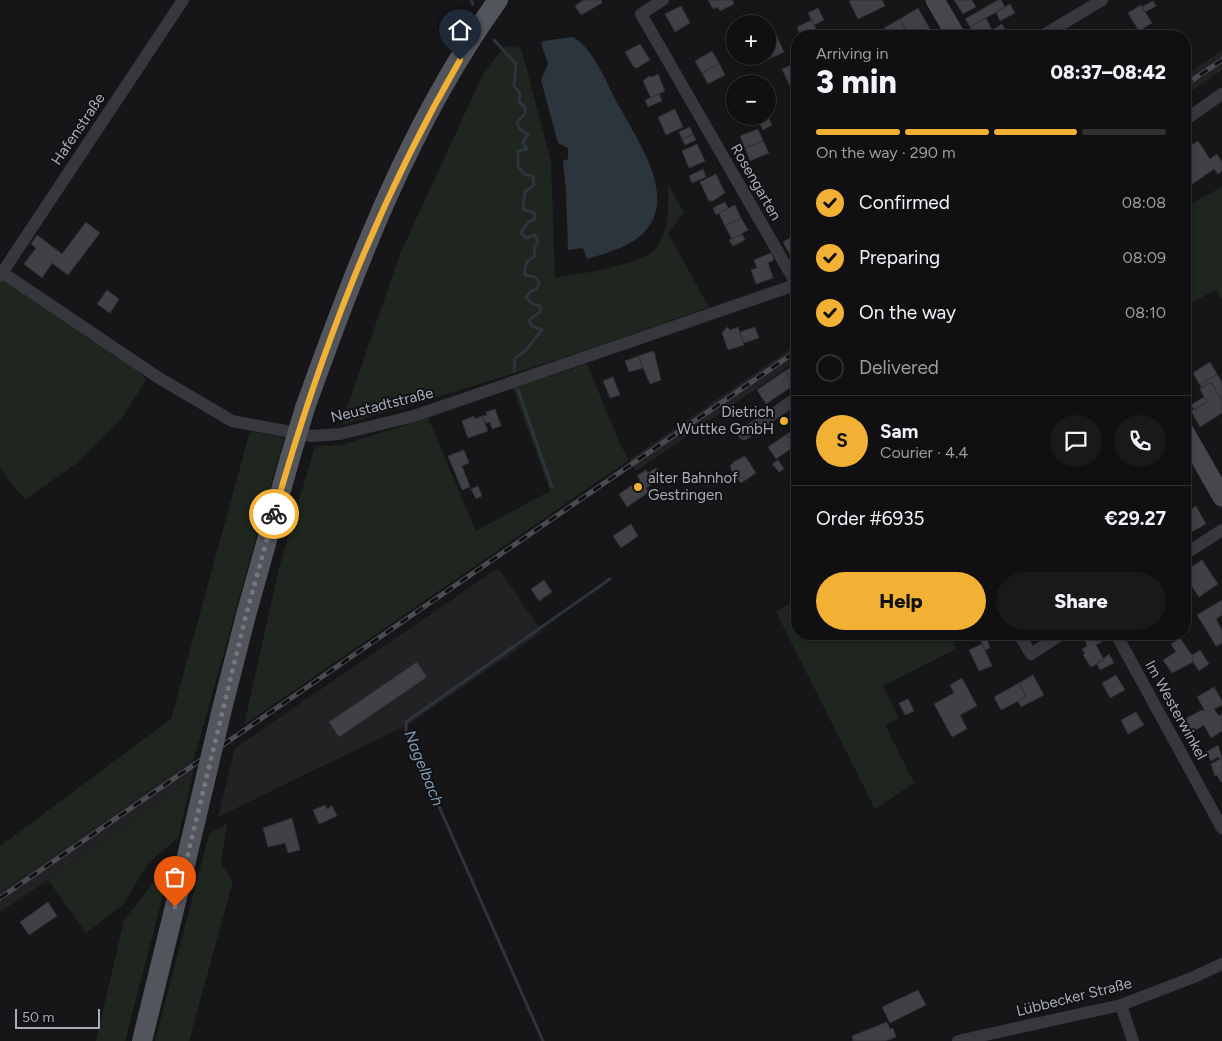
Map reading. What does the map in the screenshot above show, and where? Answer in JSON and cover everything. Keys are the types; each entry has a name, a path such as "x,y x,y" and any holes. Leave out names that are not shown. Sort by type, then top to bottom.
{"main road":[{"path":"142,1041 246,615 305,408 345,296 386,201 427,117 498,0"},
{"path":"935,0 952,30"},
{"path":"1191,443 1222,497"}],"street":[{"name":"Hafenstraße","path":"1,273 183,0"},
{"name":"Rosengarten","path":"663,0 641,14 791,274"},
{"path":"1052,30 1102,0"},
{"path":"1191,116 1222,94"},
{"name":"Neustadtstraße","path":"1,273 159,378 232,421 312,436 340,434 414,416 791,286"},
{"path":"744,434 791,402"},
{"path":"1191,550 1222,530"},
{"path":"1023,640 1031,654 1053,640"},
{"name":"Im Westerwinkel","path":"1119,640 1222,828"},
{"name":"Lübbecker Straße","path":"958,1041 1121,1004 1194,977 1222,964"},
{"path":"1121,1004 1133,1041"}],"shaded area":[{"path":"573,37 588,50 600,68 614,98 645,154 657,189 657,206 651,223 639,237 607,253 587,259 583,248 568,250 563,161 568,159 568,148 558,143 541,80 548,64 541,43 543,41"},
{"path":"505,46 521,48 551,161 555,278 625,264 650,253 657,247 664,233 668,208 668,184 684,213 668,233 709,307 526,369 341,425 400,254 484,72"},
{"path":"1222,50 1222,70 1191,92 1191,72"},
{"path":"1222,187 1222,299 1216,290 1191,303 1191,204"},
{"path":"3,276 134,366 146,380 121,419 77,463 25,500 0,468 0,281"},
{"path":"791,348 791,365 636,471 629,460"},
{"path":"587,364 620,444 629,460 244,725 279,568 315,446 341,445 428,418 476,531 550,491 513,388"},
{"path":"250,431 284,438 194,759 0,892 0,846 171,719"},
{"path":"498,568 542,632 409,724 218,817 235,748"},
{"path":"791,603 791,640 952,640 956,649 883,686 899,718 885,725 914,783 875,809 776,612"},
{"path":"194,759 192,777 0,912 0,892"},
{"path":"192,777 178,838 148,863 123,905 86,933 48,880"},
{"path":"227,823 221,864 233,881 189,1041 155,1041 209,834"},
{"path":"173,857 125,1041 96,1041 124,920"}],"building":[{"path":"583,0 601,0 602,3 581,15 575,6"},
{"path":"708,0 732,0 734,4 720,11 718,7 713,9"},
{"path":"882,0 885,6 858,19 849,1"},
{"path":"954,0 972,0 976,7 963,14"},
{"path":"1001,0 1005,7 970,27 965,19"},
{"path":"1153,1 1156,6 1145,12 1142,7"},
{"path":"1010,4 1015,13 1000,21 996,12"},
{"path":"1141,5 1152,23 1138,30 1128,13"},
{"path":"681,6 690,23 675,32 665,14"},
{"path":"818,8 824,20 814,25 808,13"},
{"path":"918,8 930,30 906,30 900,19"},
{"path":"986,18 992,30 972,30 970,27"},
{"path":"900,19 906,30 885,30 884,28"},
{"path":"812,20 816,30 798,30 797,27"},
{"path":"1002,24 1005,30 992,30"},
{"path":"776,34 784,52 776,56"},
{"path":"640,44 650,60 637,68 634,67 625,52"},
{"path":"712,51 719,63 702,73 695,61"},
{"path":"719,63 725,75 708,84 702,73"},
{"path":"791,65 791,89 782,69"},
{"path":"658,74 665,91 651,98 643,81 649,76 652,77"},
{"path":"659,94 662,101 648,107 645,100"},
{"path":"675,109 683,127 666,135 658,117"},
{"path":"760,125 772,125 763,130"},
{"path":"690,127 693,134 682,139 679,132"},
{"path":"758,129 763,141 745,148 740,136"},
{"path":"693,134 696,140 685,145 682,139"},
{"path":"763,141 769,153 750,161 745,148"},
{"path":"1198,141 1210,159 1217,154 1222,162 1222,171 1218,174 1214,169 1191,185 1191,145"},
{"path":"697,144 705,161 689,168 682,151"},
{"path":"703,169 706,177 692,183 689,176"},
{"path":"716,174 725,193 713,201 709,201 700,182"},
{"path":"725,202 728,208 716,215 713,208"},
{"path":"735,205 741,218 725,226 719,213"},
{"path":"741,218 748,230 732,239 725,226"},
{"path":"86,222 100,233 68,275 52,263 42,278 24,264 36,248 31,244 37,235 62,254"},
{"path":"742,234 745,240 733,246 729,240"},
{"path":"791,238 791,256 783,242"},
{"path":"771,253 774,260 768,263 773,278 756,284 751,270 757,268 754,260"},
{"path":"107,290 119,299 110,313 97,304"},
{"path":"727,327 730,330 738,327 744,345 728,350 722,333"},
{"path":"755,327 759,338 744,343 740,332"},
{"path":"654,351 661,380 650,384 638,356"},
{"path":"639,356 643,368 629,372 625,361"},
{"path":"1210,362 1217,374 1200,385 1193,373"},
{"path":"791,367 791,380 785,371"},
{"path":"785,371 791,380 791,387 766,404 757,390"},
{"path":"1217,374 1222,382 1222,401 1211,382 1201,388 1200,385"},
{"path":"613,377 620,395 610,398 603,381"},
{"path":"1211,382 1222,401 1222,413 1200,427 1191,411 1207,402 1200,389"},
{"path":"1204,397 1207,402 1194,410 1191,405"},
{"path":"495,409 501,426 492,429 490,422 485,423 482,416 487,415 486,412"},
{"path":"474,416 475,419 482,416 488,431 468,438 462,421"},
{"path":"791,431 791,440 787,434"},
{"path":"787,434 791,440 791,449 776,459 768,447"},
{"path":"464,450 469,463 462,466 470,487 462,490 448,456"},
{"path":"745,456 756,473 741,483 733,474 730,466"},
{"path":"778,460 784,469 779,472 772,464"},
{"name":"alter Bahnhof Gestringen","path":"656,468 663,478 646,488 649,492 627,507 619,494 640,480 637,476 646,470 648,473"},
{"path":"478,486 482,496 476,499 471,489"},
{"path":"1196,506 1206,524 1191,532 1191,509"},
{"path":"631,524 638,536 621,548 613,536"},
{"path":"1202,560 1218,584 1199,597 1191,585 1191,567"},
{"path":"544,580 552,592 539,601 531,589"},
{"path":"1222,600 1222,615 1216,619 1222,630 1222,643 1216,646 1197,615"},
{"path":"980,640 987,640 990,648 985,650"},
{"path":"1085,640 1101,640 1102,642 1096,645 1104,660 1091,667 1083,655 1085,654 1082,649 1087,646"},
{"path":"1177,640 1181,640 1194,658 1193,662 1172,673 1163,660 1176,652 1171,644"},
{"path":"982,644 992,666 979,671 969,650"},
{"path":"1200,650 1209,664 1199,671 1192,660 1194,658 1192,655"},
{"path":"1109,654 1114,663 1100,670 1097,664"},
{"path":"417,662 427,677 339,737 329,722"},
{"path":"1033,675 1044,695 1021,707 1018,701 1026,697 1019,683"},
{"path":"1116,675 1125,690 1110,698 1102,683"},
{"path":"962,678 977,706 960,715 967,729 952,737 934,704 954,693 950,685"},
{"path":"1019,683 1026,697 1001,710 994,697"},
{"path":"1214,687 1222,701 1222,705 1214,709 1219,716 1222,714 1222,731 1211,738 1204,725 1191,733 1183,720 1202,710 1205,711 1197,697"},
{"path":"908,699 914,711 905,715 899,703"},
{"path":"1136,712 1144,725 1128,734 1121,720"},
{"path":"1218,745 1222,758 1218,757 1211,761 1206,752"},
{"path":"1222,758 1221,782 1217,775 1215,776 1211,764"},
{"path":"325,805 327,809 332,806 337,816 319,824 313,810"},
{"path":"292,818 300,850 288,853 285,843 268,847 263,828"},
{"path":"48,902 57,916 29,935 20,922"},
{"path":"918,990 926,1005 890,1023 882,1007"},
{"path":"887,1022 890,1029 893,1028 896,1037 885,1041 853,1041 852,1036"}],"waterway":[{"path":"471,0 473,4"},
{"path":"494,40 516,64 514,86 520,93 519,102 525,107 525,114 517,122 519,129 528,134 523,142 527,149 518,151 518,166 524,174 533,176 534,185 525,192 523,209 535,213 535,219 528,222 521,233 526,238 535,235 538,241 534,248 535,256 525,266 525,275 535,277 539,282 537,289 531,291 526,297 531,303 540,306 541,311 529,320 532,326 542,330 525,351 515,358 514,371"},
{"path":"518,390 552,487"},
{"name":"Nagelbach","path":"543,1041 406,732 406,722 610,579"}],"railway":[{"path":"1191,81 1222,60"},
{"path":"0,898 791,355"}],"way so far":[{"path":"175,907 222,709 274,514"}],"place":[{"name":"Dietrich Wuttke GmbH","path":"784,421"},
{"name":"alter Bahnhof Gestringen","path":"638,487"}],"route":[{"path":"274,514 305,408 345,296 386,201 427,117 460,60"}]}
